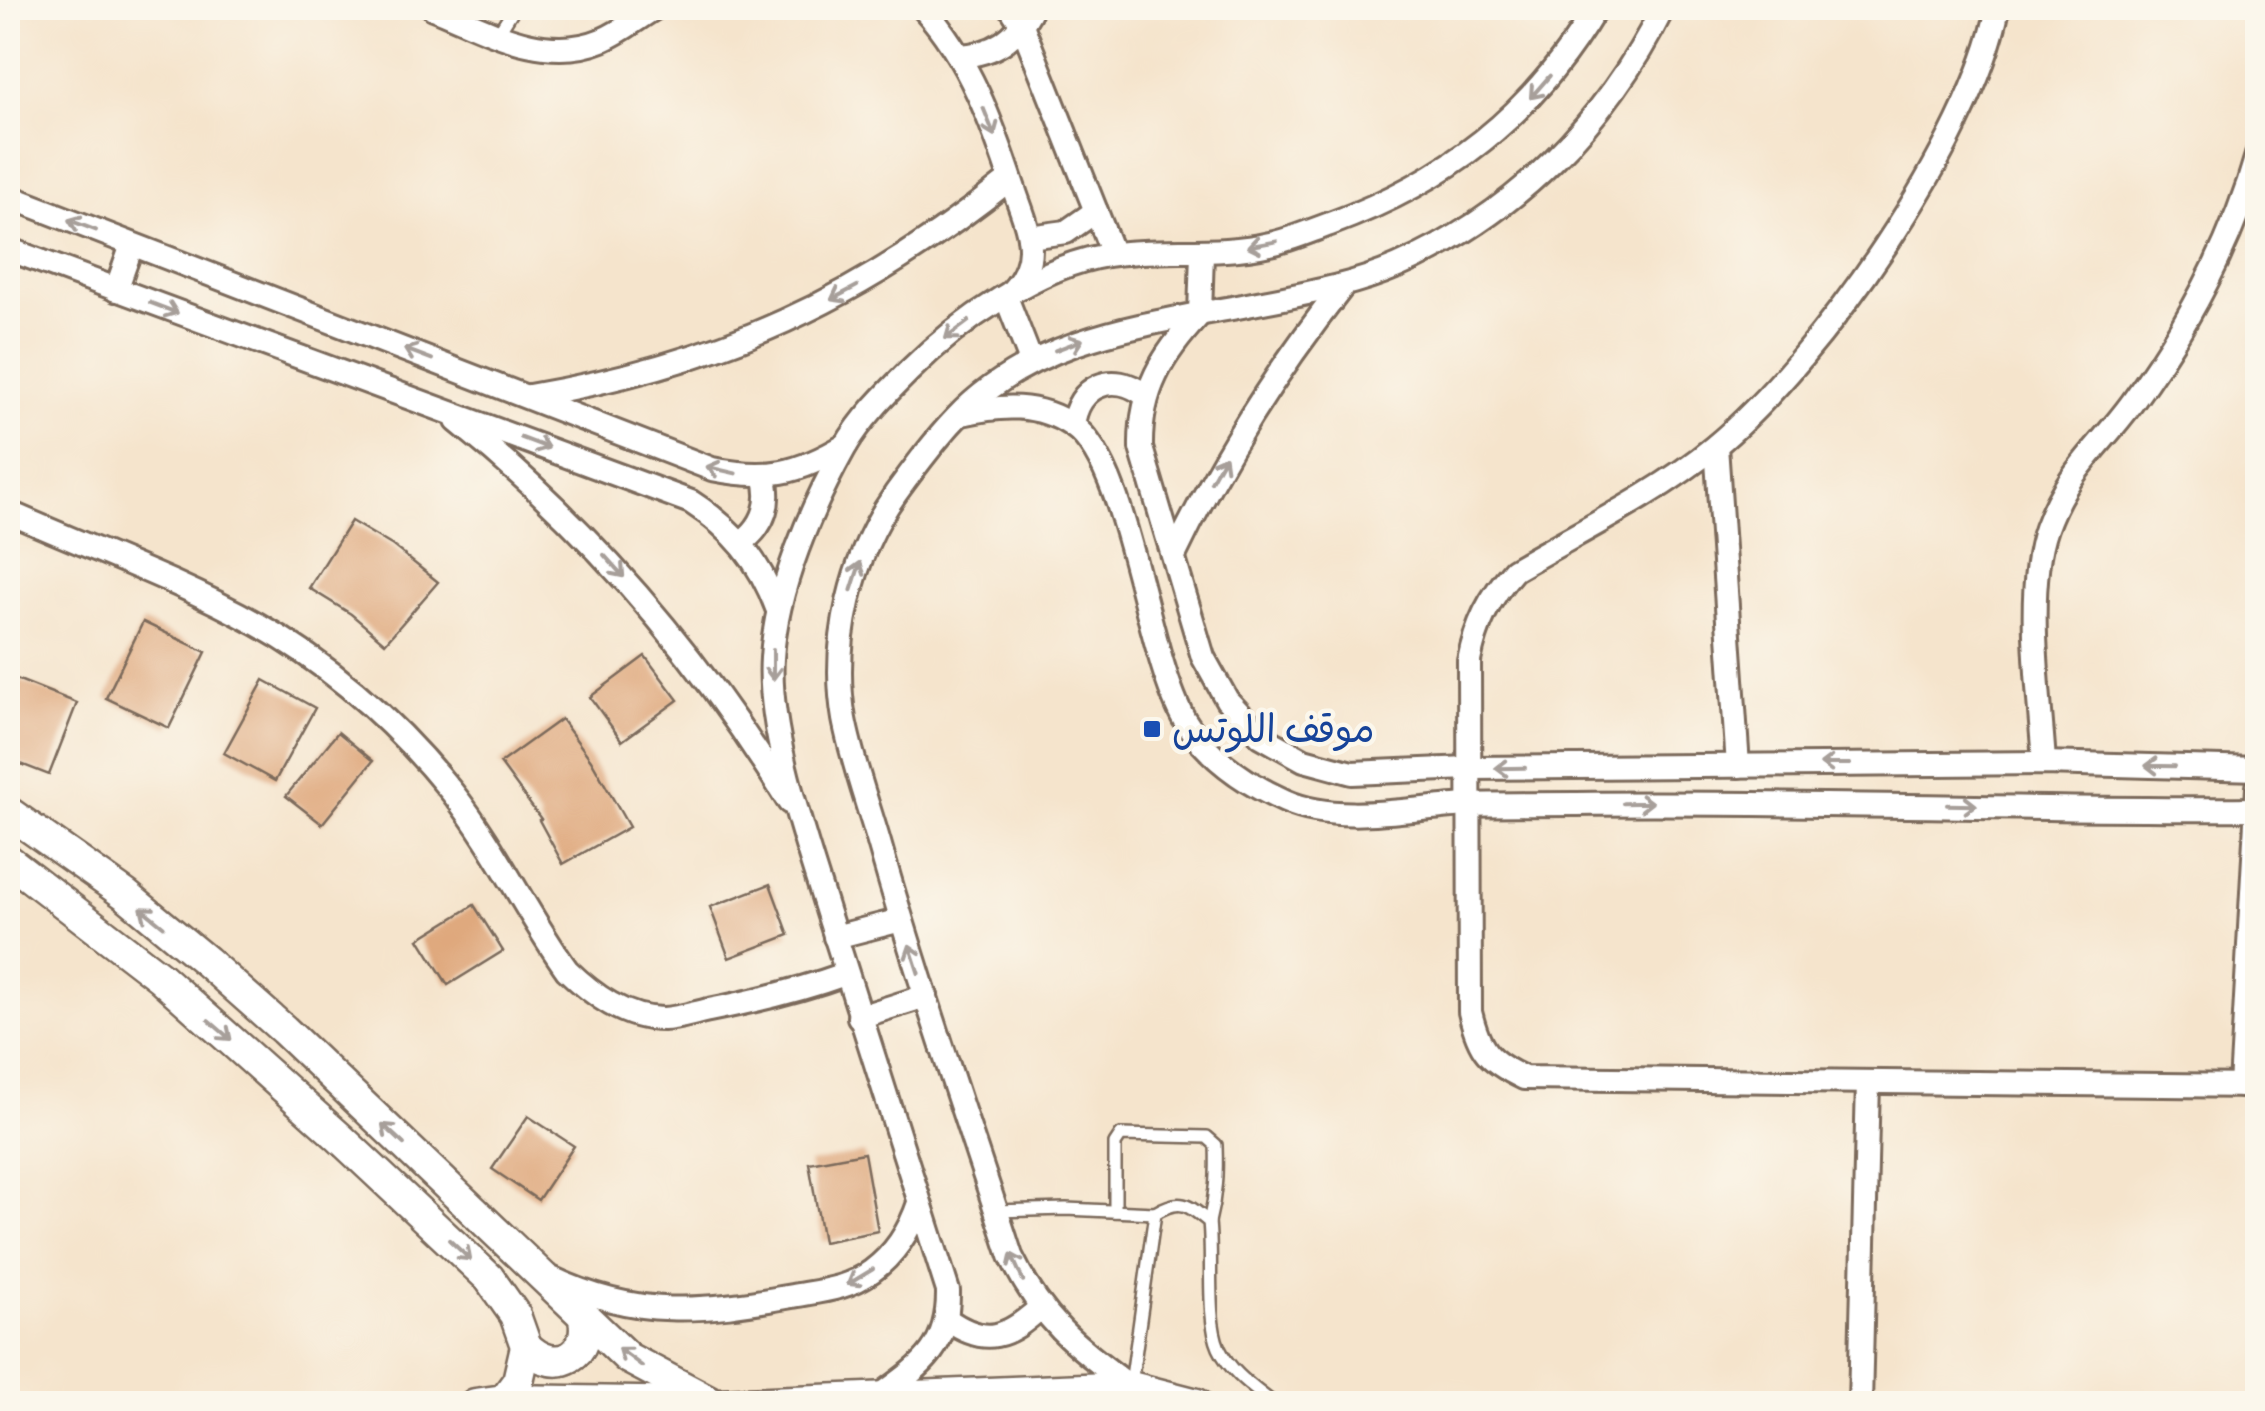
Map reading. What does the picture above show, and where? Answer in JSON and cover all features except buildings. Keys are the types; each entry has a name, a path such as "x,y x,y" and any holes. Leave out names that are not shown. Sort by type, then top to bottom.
{"street":[{"path":"433,8 523,44 550,48 577,47 603,40 655,8"},
{"path":"924,8 959,56 989,120 1029,236 1025,271 1006,297"},
{"path":"874,1400 926,1359 940,1340 948,1320 948,1290 798,818 776,719 771,663 777,608 796,554 846,445 885,395 930,350 1006,297 1072,263 1113,254 1202,253 1271,244 1380,205 1437,175 1489,138 1535,94 1596,8"},
{"path":"1130,1386 1079,1350 1040,1308 1011,1256 901,920 844,718 840,646 854,577 881,514 958,415 992,386 1031,361 1071,343 1119,329 1343,286 1398,266 1451,239 1530,183 1574,140 1614,92 1663,8"},
{"path":"958,415 998,406 1038,409 1074,426 1102,461 1110,482 1166,681 1186,722 1214,756 1263,790 1290,803 1335,813 1470,805 1720,802 2257,802 2249,1086 1524,1078 1496,1065 1477,1041 1470,1012 1470,805 1468,768 1469,661 1483,611 1514,570 1680,472 1716,446 1780,382 1838,312 1890,238 1955,127 1985,58 1998,8"},
{"path":"1022,13 1113,254"},
{"path":"959,56 995,49 1022,13"},
{"path":"2044,764 2036,576 2045,531 2064,488 2090,450 2129,408 2197,302 2236,220 2258,152"},
{"path":"529,396 660,369 786,323 904,259 1010,178"},
{"path":"8,196 712,469 746,476 782,474 816,463 846,445"},
{"path":"1029,236 1066,232 1096,211"},
{"path":"116,290 132,245"},
{"path":"8,249 691,502 742,542 764,575 777,608"},
{"path":"1202,253 1200,314 1173,342 1156,368 1145,395 1141,448 1203,657 1227,700 1261,736 1304,760 1352,773 1738,765 2044,764 2258,769"},
{"path":"1174,556 1250,416 1343,286"},
{"path":"1006,297 1031,361"},
{"path":"1074,426 1081,399 1105,382 1134,386 1145,395"},
{"path":"438,407 502,457 556,507 656,614 746,732 798,818"},
{"path":"1716,446 1738,765"},
{"path":"742,542 764,518 768,496 764,475"},
{"path":"8,512 260,626 314,660 365,700 412,745 454,794 567,970 610,1004 664,1019 760,1000 845,974"},
{"path":"1720,802 1710,780 1738,765 1763,769 1768,783 1756,802"},
{"path":"8,812 126,895 206,961 628,1358 714,1404"},
{"path":"8,860 160,977 340,1137 489,1278 515,1315 526,1346 536,1356 564,1360 576,1353 584,1341 586,1327 582,1314"},
{"path":"835,937 901,920"},
{"path":"859,1017 926,996"},
{"path":"1860,1404 1868,1082"},
{"path":"539,1272 612,1300 689,1311 844,1287 872,1272 895,1250 919,1203"},
{"path":"948,1320 965,1332 985,1337 1006,1334 1040,1308"},
{"path":"490,1402 518,1381 526,1346"},
{"path":"490,1402 714,1404 1130,1386 1198,1404"}],"lane":[{"path":"498,34 514,8"},
{"path":"1115,1211 1114,1144 1121,1135 1207,1137 1216,1145 1217,1191 1208,1222 1218,1347 1241,1378 1274,1404"},
{"path":"996,1211 1155,1213 1170,1204 1183,1204 1208,1222"},
{"path":"1130,1386 1155,1213"}],"place":[{"name":"موقف اللوتس","path":"1152,729"}]}
